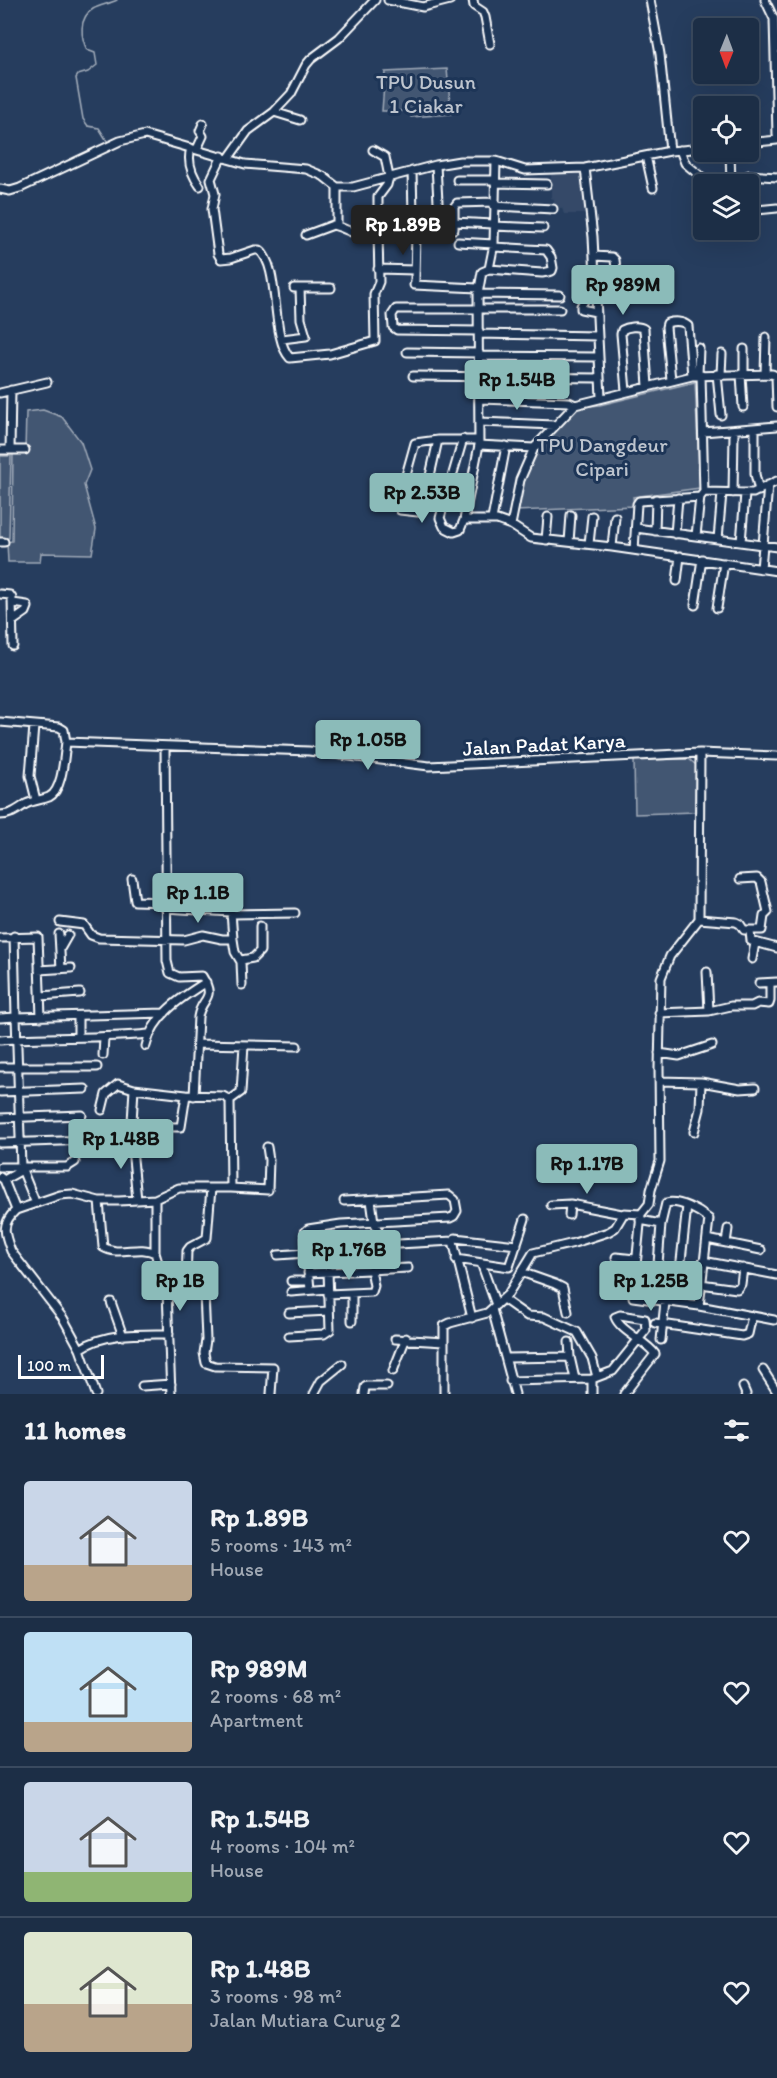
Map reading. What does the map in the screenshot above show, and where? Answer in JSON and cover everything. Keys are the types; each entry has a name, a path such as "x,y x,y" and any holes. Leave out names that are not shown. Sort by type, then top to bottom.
{"street":[{"path":"373,150 385,157 389,177 378,197 378,285 374,294 375,341 330,354 290,358 285,353 272,282 264,253 255,250 227,259 221,259 218,254 212,209 215,194 211,179 248,131 274,112 291,94 311,59 339,38 375,0"},
{"path":"388,0 423,7 450,0"},
{"path":"472,0 474,6 483,12 490,44"},
{"path":"650,0 660,54 670,151"},
{"path":"765,0 774,19 777,135"},
{"path":"274,112 300,120"},
{"path":"200,186 192,172 189,159 203,136 200,131 203,124"},
{"path":"0,189 10,191 20,188 120,141 138,135 256,165 306,169 322,176 336,187 353,187 460,161 496,161 525,170 585,168 670,151 693,149"},
{"path":"759,142 777,140"},
{"path":"680,150 685,162 699,174"},
{"path":"646,156 653,188"},
{"path":"489,269 494,246 496,161"},
{"path":"306,235 324,227 337,226 360,236 378,231 434,231 438,202 436,165"},
{"path":"585,168 594,256 601,397"},
{"path":"407,231 413,214 412,171"},
{"path":"759,176 777,177"},
{"path":"457,180 547,184"},
{"path":"336,187 337,226"},
{"path":"543,228 454,225 454,207 457,203 553,209"},
{"path":"759,210 777,208"},
{"path":"416,231 414,283 478,291 560,295"},
{"path":"458,242 546,250 549,252 554,268 552,271 542,273 489,269 482,272 478,291 479,443 464,520 460,530 456,532 444,527 440,521 463,439"},
{"path":"594,256 614,258 616,269"},
{"path":"378,269 415,270"},
{"path":"282,339 306,336 297,288 331,288"},
{"path":"595,289 640,290"},
{"path":"586,297 581,309 596,312"},
{"path":"560,309 396,309 392,315 392,324 397,330 597,336"},
{"path":"671,380 666,327 667,323 681,322 688,326 697,375 703,432 702,495 696,536"},
{"path":"626,391 621,334 622,330 627,328 643,328 648,386"},
{"path":"765,374 766,337"},
{"path":"697,375 699,348"},
{"path":"743,407 744,349"},
{"path":"407,352 599,357"},
{"path":"721,415 719,374 722,354"},
{"path":"511,525 520,480 534,448 575,405 697,375 765,374 776,376 777,407"},
{"path":"413,376 599,378"},
{"path":"0,393 47,382"},
{"path":"10,390 10,450"},
{"path":"480,399 569,402 575,405"},
{"path":"480,422 554,425"},
{"path":"703,432 777,426"},
{"path":"755,432 756,482 759,491"},
{"path":"733,493 734,434"},
{"path":"438,440 423,507 418,512 400,510 398,504 414,444 417,441 438,440 463,439 479,443 534,448"},
{"path":"492,519 506,446"},
{"path":"0,450 25,450"},
{"path":"634,550 637,504 642,500 722,493 745,494 759,491 777,480"},
{"path":"761,569 768,485"},
{"path":"718,539 722,493"},
{"path":"741,542 745,494"},
{"path":"675,534 678,498"},
{"path":"655,531 657,499"},
{"path":"569,542 571,515"},
{"path":"589,544 592,516"},
{"path":"546,540 548,517"},
{"path":"612,547 615,517"},
{"path":"464,520 492,519 511,525 531,538 702,559 777,572"},
{"path":"636,528 777,547"},
{"path":"677,581 680,556"},
{"path":"695,605 702,559"},
{"path":"717,608 724,563"},
{"path":"0,594 10,595 13,603 13,646"},
{"path":"13,603 27,605 28,608 13,621"},
{"path":"0,722 62,728 66,734 61,778 54,793 11,814 0,815"},
{"path":"34,726 30,776 36,800"},
{"name":"Jalan Padat Karya","path":"66,742 309,751 429,766 700,753 777,756"},
{"path":"163,1127 181,1127 190,1095 200,1009 209,994 202,976 179,977 170,973 166,961 165,746"},
{"path":"700,753 699,919 677,945 661,978 659,1013 660,1161 649,1204 641,1217 633,1297 774,1320"},
{"path":"132,879 135,901 231,912 232,914 295,913"},
{"path":"699,919 739,922 744,930 762,930 764,916 768,912 760,879 740,879"},
{"path":"232,914 233,939 235,952 241,960 242,985"},
{"path":"764,916 777,916"},
{"path":"60,922 84,926 95,937 184,940 204,935 233,939"},
{"path":"241,960 253,958 260,951 260,927"},
{"path":"750,931 749,940 777,948"},
{"path":"59,934 61,969"},
{"path":"60,948 68,935"},
{"path":"14,936 22,1168 34,1199"},
{"path":"0,938 38,937 41,1017"},
{"path":"752,959 756,943"},
{"path":"39,970 71,968"},
{"path":"707,972 709,1011"},
{"path":"146,1046 148,1034 165,1013 182,997 206,982"},
{"path":"659,1013 709,1011 731,1006 769,1004 773,982 759,983"},
{"path":"41,996 80,993"},
{"path":"0,1018 165,1013"},
{"path":"78,1016 78,1037"},
{"path":"0,1040 104,1038 148,1034"},
{"path":"103,1055 104,1038"},
{"path":"197,1044 297,1046"},
{"path":"230,1100 241,1092 244,1045"},
{"path":"659,1053 679,1056 712,1045"},
{"path":"0,1067 97,1067"},
{"path":"659,1081 701,1082 740,1089 755,1088"},
{"path":"694,1132 700,1109 701,1082"},
{"path":"102,1110 106,1094 118,1084 134,1089 223,1096 230,1100"},
{"path":"0,1092 84,1089"},
{"path":"134,1089 131,1138 137,1200"},
{"path":"230,1100 231,1188"},
{"path":"0,1118 82,1115"},
{"path":"0,1143 91,1140"},
{"path":"96,1394 80,1349 63,1318 11,1251 5,1227 8,1218 16,1210 68,1194 99,1201 156,1199 179,1188 268,1189 267,1147"},
{"path":"0,1167 67,1167 75,1162"},
{"path":"16,1210 2,1178 22,1168"},
{"path":"167,1291 186,1284 187,1251 207,1238 211,1188"},
{"path":"310,1290 305,1232 308,1229 374,1222 450,1218 457,1211 454,1197 449,1196 344,1201"},
{"path":"156,1199 155,1253 167,1291 171,1394"},
{"path":"371,1200 384,1269"},
{"path":"99,1201 103,1247 111,1251 144,1249 155,1253"},
{"path":"699,1306 702,1282 703,1261 710,1219 687,1206 672,1201 666,1203 653,1277 702,1282 737,1289 741,1284 742,1268"},
{"path":"551,1205 570,1204 624,1213 661,1224"},
{"path":"569,1215 570,1204"},
{"path":"679,1280 687,1206"},
{"path":"444,1394 444,1326 472,1318 494,1307 503,1299 533,1252 574,1243 608,1232 615,1228 622,1214"},
{"path":"456,1259 509,1267 525,1219"},
{"path":"726,1243 728,1229"},
{"path":"380,1245 453,1241 455,1238 517,1245"},
{"path":"707,1239 761,1250"},
{"path":"453,1241 472,1318"},
{"path":"278,1255 306,1253"},
{"path":"616,1257 635,1259"},
{"path":"703,1261 777,1275"},
{"path":"481,1263 515,1394"},
{"path":"291,1281 328,1271 408,1268"},
{"path":"291,1292 310,1290 351,1294 372,1292 374,1286 371,1269"},
{"path":"289,1336 328,1333 330,1330 328,1271"},
{"path":"521,1272 562,1288 568,1312"},
{"path":"616,1279 633,1280"},
{"path":"204,1292 206,1363 215,1366 273,1367 272,1394"},
{"path":"351,1294 352,1321"},
{"path":"503,1299 527,1316 544,1317 577,1332 592,1358 594,1378 592,1394"},
{"path":"111,1302 123,1336"},
{"path":"661,1340 659,1323 665,1302"},
{"path":"289,1313 329,1311"},
{"path":"510,1381 594,1378 612,1371 640,1339 646,1330 645,1319 616,1316 618,1323 640,1339 653,1351 655,1357 624,1394"},
{"path":"659,1323 728,1336 742,1336 748,1334 753,1316"},
{"path":"80,1349 94,1341 123,1336 169,1334"},
{"path":"393,1371 406,1338"},
{"path":"395,1339 444,1342"},
{"path":"569,1342 575,1379"},
{"path":"507,1358 570,1357"},
{"path":"314,1394 321,1381 342,1364"},
{"path":"763,1370 777,1392"},
{"path":"142,1386 171,1384"},
{"path":"364,1394 367,1386 387,1386"}],"shaded area":[{"path":"587,171 590,214 564,214 562,208 554,207 554,199 551,198 551,172"}],"green space":[{"name":"TPU Dusun 1 Ciakar","path":"447,69 451,114 411,117 410,111 382,111 385,72"},
{"name":"TPU Dangdeur Cipari","path":"695,382 700,488 633,497 634,506 516,511 525,471 552,428 572,408 600,405"},
{"path":"43,410 62,417 81,442 90,470 84,485 96,529 92,554 41,553 40,562 8,562 7,542 12,541 13,451 25,451 26,412"},
{"path":"0,456 11,456 9,538 0,538"},
{"path":"689,759 696,765 695,812 635,814 634,760"}],"waterway":[{"path":"109,144 99,128 88,126 83,119 76,78 97,65 95,53 87,50 83,40 82,28 85,18 93,9 117,0"}]}
